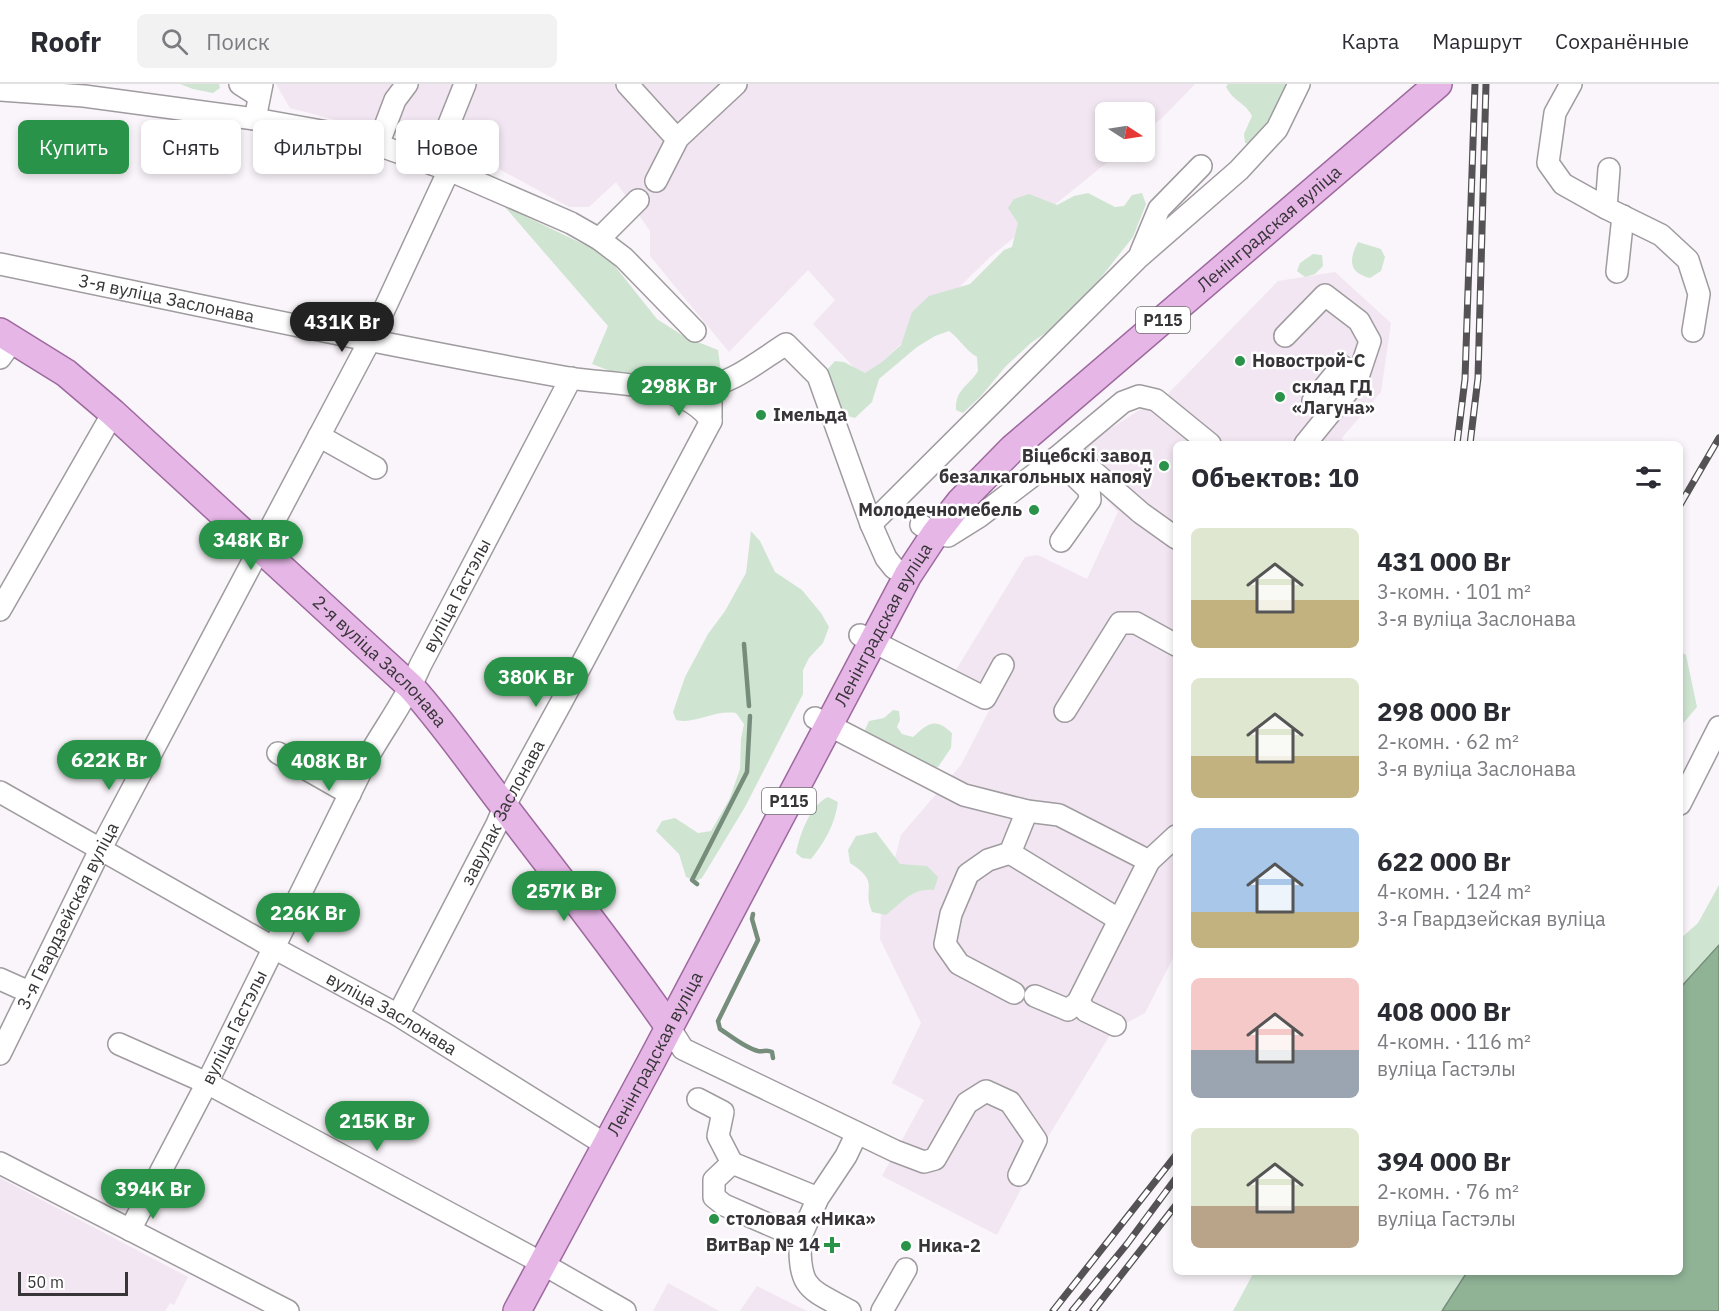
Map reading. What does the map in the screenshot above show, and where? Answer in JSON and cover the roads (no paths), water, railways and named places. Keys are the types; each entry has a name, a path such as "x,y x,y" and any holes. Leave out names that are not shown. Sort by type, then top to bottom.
{"main road":[{"name":"Ленінградская вуліца","path":"517,1311 536,1260 598,1141 901,571 928,530 946,494 1001,439 1416,84"},
{"name":"Ленінградская вуліца","path":"928,530 960,502 1012,449 1438,84"},
{"name":"2-я вуліца Заслонава","path":"4,344 66,373 113,413 411,687 431,709 644,989 664,1020"},
{"name":"Ленінградская вуліца","path":"500,1311 536,1260"}],"street":[{"path":"240,84 261,90 255,119"},
{"path":"384,129 395,100 407,84"},
{"name":"3-я Гвардзейская вуліца","path":"455,120 465,84"},
{"path":"627,84 677,139"},
{"path":"656,181 677,139 736,84"},
{"path":"871,524 1138,258 1247,162 1277,129 1299,84"},
{"path":"1571,84 1555,113 1548,163 1563,184 1661,235 1688,260 1699,294 1693,331"},
{"path":"0,90 84,96 261,120"},
{"path":"1138,258 1160,208 1201,166"},
{"path":"1609,168 1615,212 1617,272"},
{"name":"3-я Гвардзейская вуліца","path":"0,1054 100,850 370,340 438,174"},
{"path":"457,174 571,223 599,239 624,258 695,331"},
{"path":"599,239 638,200"},
{"name":"3-я вуліца Заслонава","path":"0,264 370,340 572,378 665,391 691,401 705,410 711,421"},
{"path":"1285,336 1325,295 1359,321 1370,341 1357,380 1307,441"},
{"path":"665,391 711,387 729,380 786,344 818,376 871,524 886,558 901,571"},
{"path":"1313,401 1342,366 1357,380"},
{"name":"вуліца Гастэлы","path":"130,1230 207,1083 350,794 383,731 411,687 572,378"},
{"path":"711,387 711,421"},
{"path":"928,530 948,536 980,516 1056,458 1123,402 1139,396 1156,400 1206,441"},
{"path":"3,596 113,413"},
{"name":"завулак Заслонава","path":"398,1015 504,807 711,421"},
{"path":"319,436 376,468"},
{"path":"1056,458 1079,459 1141,513 1173,536"},
{"path":"1056,458 1089,490 1090,500 1061,541"},
{"path":"1065,711 1120,623 1136,624 1173,640"},
{"path":"867,638 985,698 1003,665"},
{"path":"822,721 964,795 1027,811 1059,815 1149,861"},
{"path":"1683,798 1719,727"},
{"path":"278,753 350,794"},
{"name":"вуліца Заслонава","path":"0,792 274,948 398,1015 598,1141"},
{"path":"1010,853 1027,811"},
{"path":"1035,996 1068,1010 1078,1002 1149,861 1173,839"},
{"path":"1014,993 959,964 945,944 951,914 968,874 988,860 1010,853 1119,919"},
{"path":"0,979 29,992"},
{"path":"1078,1002 1086,1011 1115,1025"},
{"path":"664,1020 683,1049 895,1152 924,1162 935,1159 967,1103 986,1091 1010,1102 1036,1140 1019,1175"},
{"path":"119,1044 207,1083 536,1260 625,1311"},
{"path":"698,1100 723,1112 718,1136 732,1163 818,1198"},
{"path":"850,1311 814,1291 802,1277 800,1238 818,1198 846,1156 857,1133"},
{"path":"0,1163 288,1311"},
{"path":"732,1163 714,1180 714,1197 724,1205 800,1238"},
{"path":"882,1311 906,1269"}],"waterway":[{"path":"744,644 749,706"},
{"path":"697,884 692,880 747,772 750,716"},
{"path":"753,914 752,919 758,940 718,1021 720,1029 738,1042 758,1051 772,1052 773,1058"}],"railway":[{"path":"1457,441 1465,379 1475,84"},
{"path":"1470,441 1478,378 1486,84"},
{"path":"1683,500 1719,438"},
{"path":"1053,1311 1173,1159"},
{"path":"1072,1311 1127,1244 1173,1182"},
{"path":"1093,1311 1173,1209"}],"place":[{"name":"Новострой-С","path":"1240,361"},
{"name":"склад ГД «Лагуна»","path":"1280,397"},
{"name":"Імельда","path":"761,415"},
{"name":"Віцебскі завод безалкагольных напояў","path":"1164,466"},
{"name":"Молодечномебель","path":"1034,510"},
{"name":"столовая «Ника»","path":"714,1219"},
{"name":"ВитВар № 14","path":"832,1245"},
{"name":"Ника-2","path":"906,1246"}]}
